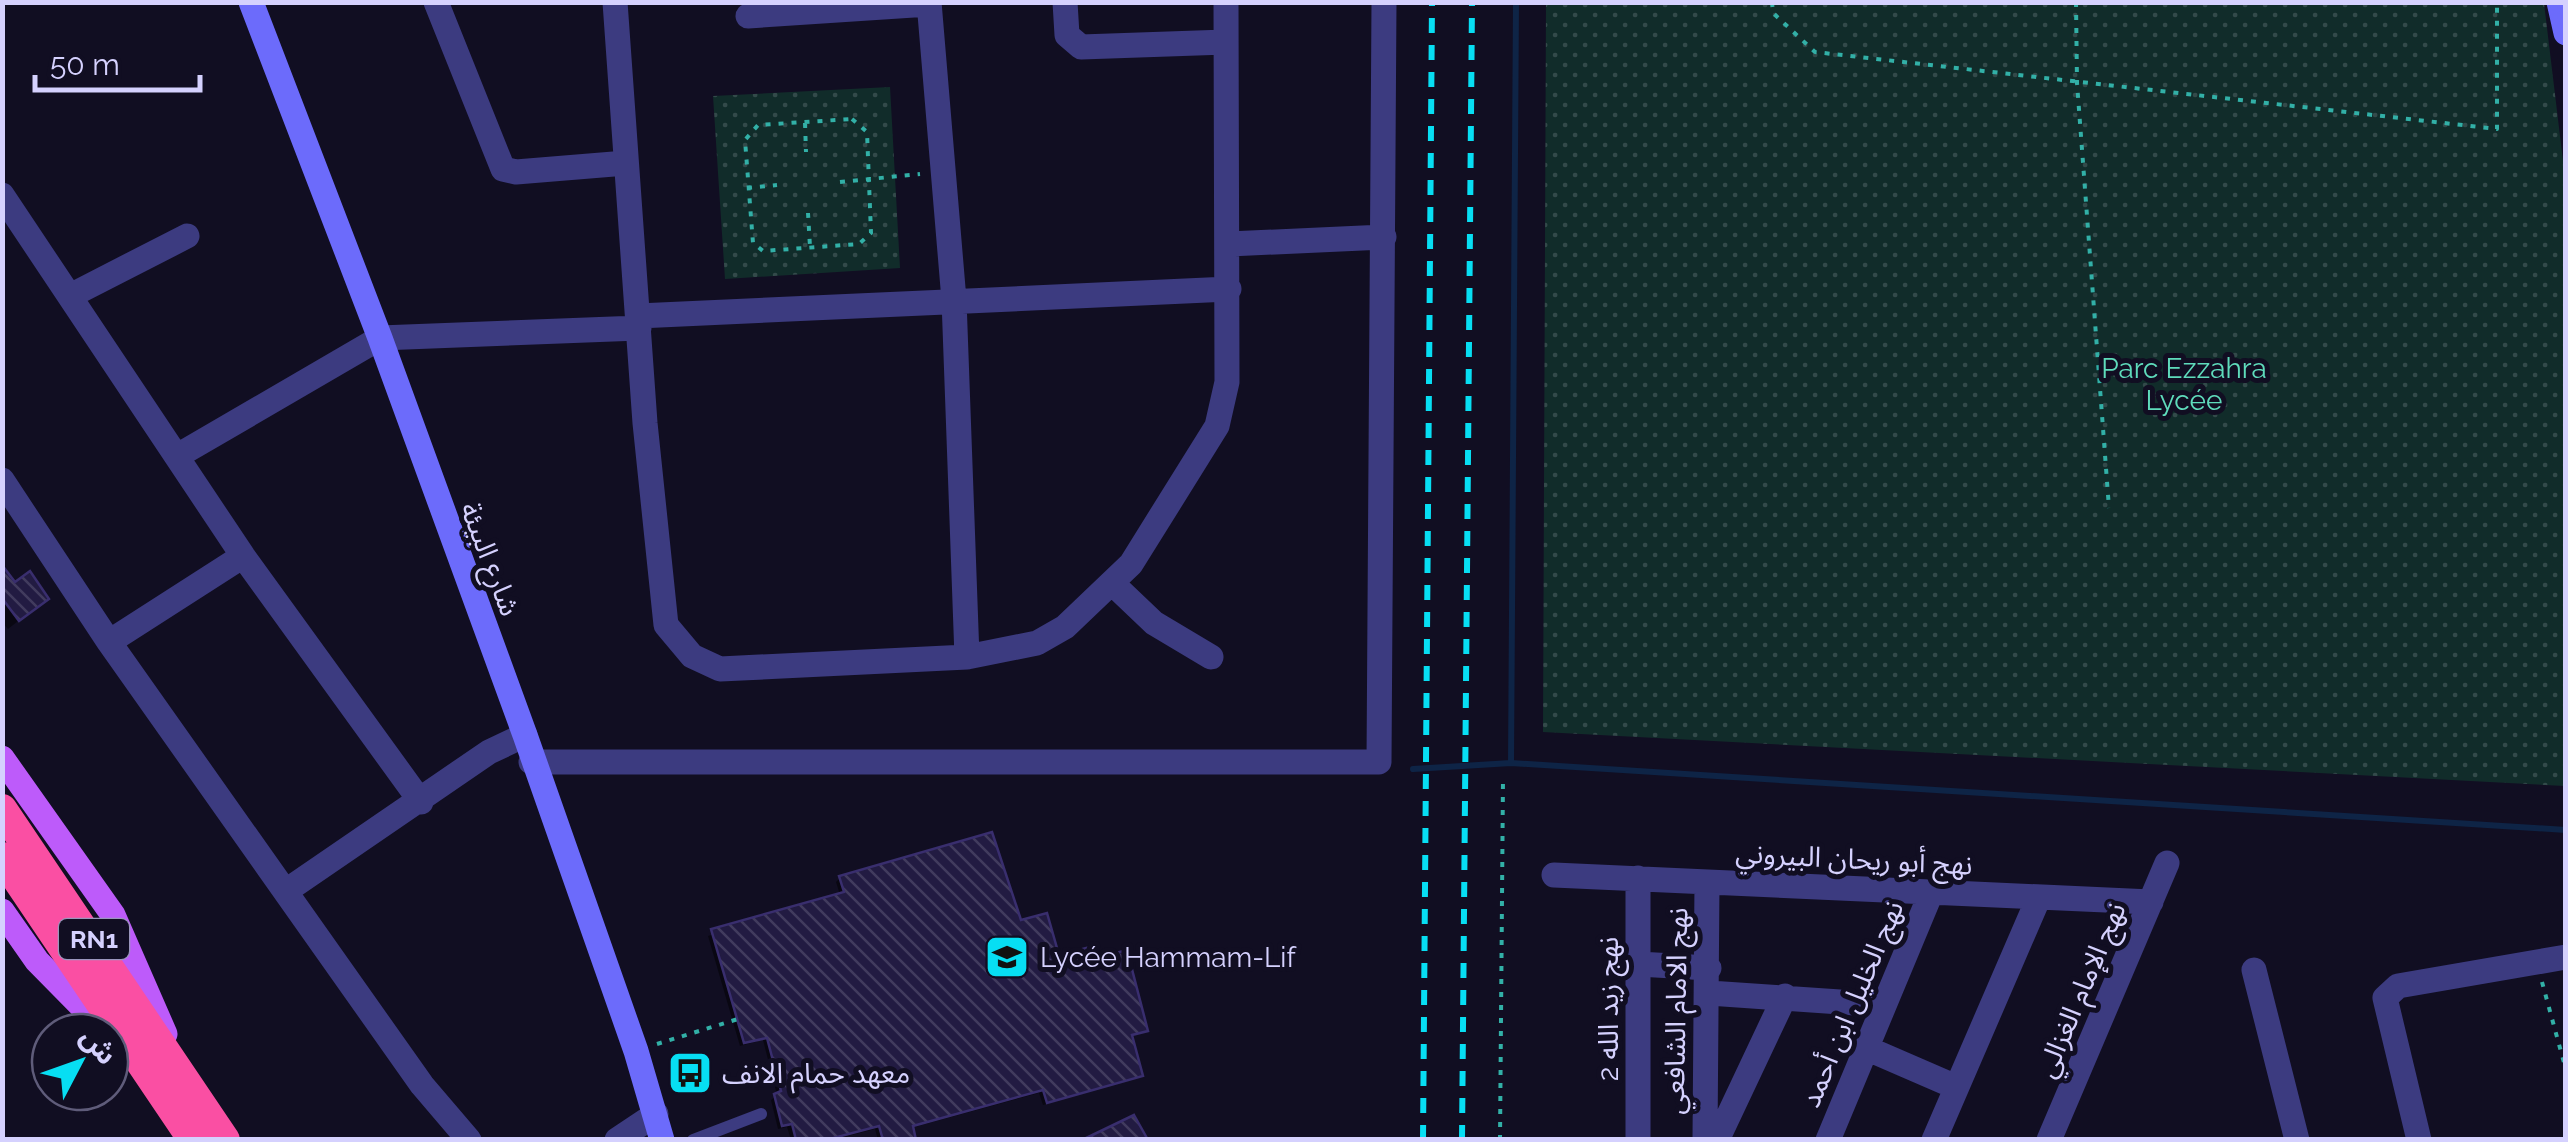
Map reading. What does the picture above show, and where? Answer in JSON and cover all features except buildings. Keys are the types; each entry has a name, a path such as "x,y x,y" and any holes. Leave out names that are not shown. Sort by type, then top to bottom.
{"highway":[{"name":"RN1","path":"2,809 170,1078 194,1140"},
{"name":"RN1","path":"2,857 170,1078 226,1140"}],"main road":[{"name":"شارع البيئة","path":"251,2 380,338 525,735 531,762 636,1050 659,1127"},
{"path":"2560,2 2566,33"},
{"path":"2,758 113,915 170,1078"},
{"path":"2,911 37,961 87,1012"},
{"path":"130,1050 170,1078"}],"street":[{"path":"436,2 502,169 516,172 626,163"},
{"path":"615,2 638,322 666,625 677,644 706,666 720,668 968,657 1037,643 1065,627 1131,564 1217,426 1227,382 1226,2"},
{"path":"1065,2 1067,35 1082,47 1226,42"},
{"path":"531,762 1377,764 1384,2"},
{"path":"748,16 792,8 929,4 940,173 954,300 968,657"},
{"path":"2,195 243,556 420,802"},
{"path":"70,296 188,236"},
{"path":"1229,244 1384,237"},
{"path":"179,455 380,338 954,300 1229,289"},
{"path":"2,480 109,642 422,1085 469,1140"},
{"path":"109,642 243,556"},
{"path":"1112,583 1154,623 1211,657"},
{"path":"286,891 489,752 525,735"},
{"name":"نهج الإمام الغزالي","path":"2049,1140 2167,863"},
{"name":"نهج أبو ريحان البيروني","path":"1554,875 2151,902"},
{"name":"نهج زيد الله 2","path":"1638,878 1638,1140"},
{"name":"نهج الامام الشافعي","path":"1705,1140 1707,882"},
{"name":"نهج الخليل ابن أحمد","path":"1828,1140 1931,892"},
{"path":"1934,1140 2038,897"},
{"path":"2420,1140 2385,998 2398,986 2566,957"},
{"path":"1638,964 1785,996 1884,1005"},
{"path":"2254,970 2296,1140"},
{"path":"1717,1140 1785,996"},
{"path":"1866,1048 1956,1087"},
{"path":"617,1140 659,1127"}],"lane":[{"path":"693,1140 762,1114"}],"path":[{"path":"1772,2 1773,13 1815,52 2497,129 2496,2"},
{"path":"2076,2 2077,82 2109,508"},
{"path":"852,119 866,132 871,233 859,244 763,251 753,242 745,140 758,125 805,123 852,119"},
{"path":"805,123 806,152"},
{"path":"840,182 940,173"},
{"path":"747,188 777,184"},
{"path":"808,213 810,247"},
{"path":"1500,1140 1503,778"},
{"path":"2537,963 2566,1070"},
{"path":"636,1050 738,1019"}],"green space":[{"name":"Parc Ezzahra Lycée","path":"1546,3 2544,3 2566,186 2565,786 1543,732"},
{"path":"890,87 900,268 725,279 713,96"}],"waterway":[{"path":"1511,763 1516,2"},
{"path":"1413,769 1511,763 2566,830"}],"railway":[{"path":"1423,1140 1432,2"},
{"path":"1462,1140 1472,2"}],"place":[{"name":"Lycée Hammam-Lif","path":"1007,957"},
{"name":"معهد حمام الانف","path":"690,1073"}]}
